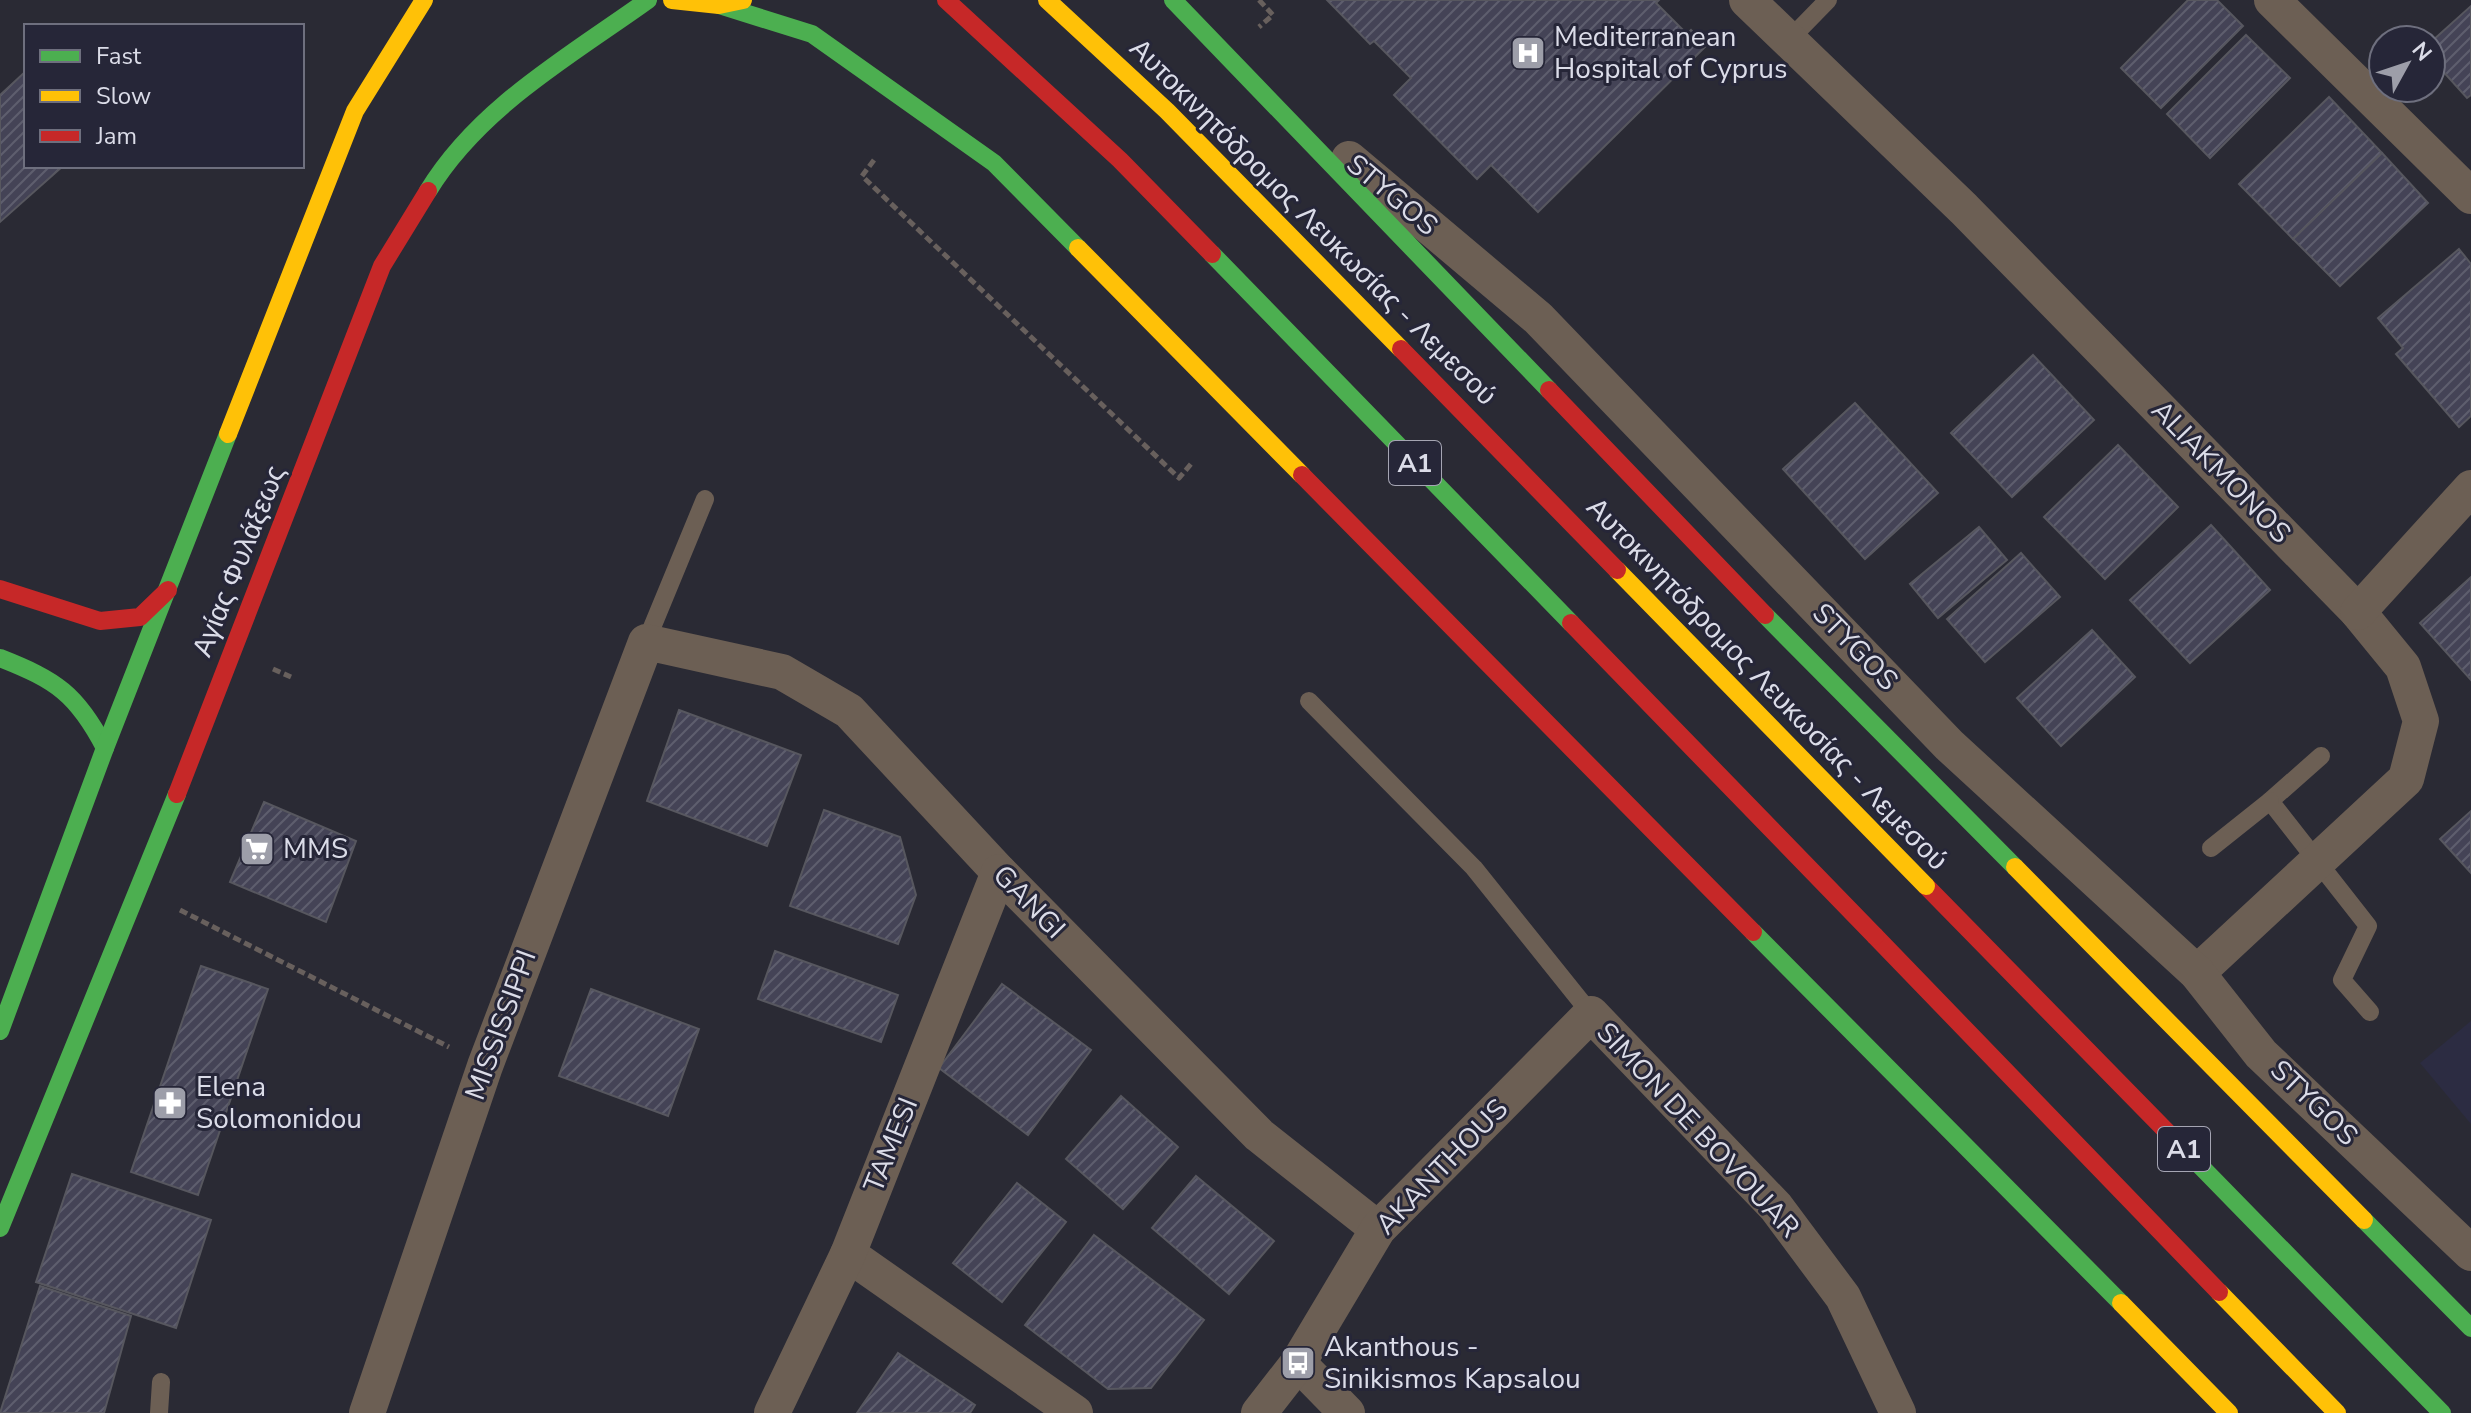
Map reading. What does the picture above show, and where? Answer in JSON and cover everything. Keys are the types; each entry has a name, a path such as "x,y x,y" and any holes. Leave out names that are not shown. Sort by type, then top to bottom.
{"main road":[{"name":"Αγίας Φυλάξεως","path":"0,1031 105,748 355,111 424,0"},
{"name":"Αγίας Φυλάξεως","path":"0,1228 140,889 327,416 382,266 441,170 506,101 648,0"},
{"path":"672,0 719,5 812,34 994,163 2229,1413"},
{"path":"719,5 743,0"},
{"name":"A1","path":"946,0 1120,160 2337,1413"},
{"name":"Αυτοκινητόδρομος Λευκωσίας - Λεμεσού","path":"1047,0 1167,111 2442,1413"},
{"path":"1173,0 1732,581 2471,1328"},
{"path":"0,589 100,621 140,617 168,590"},
{"path":"0,658 57,680 86,710 105,748"}],"street":[{"name":"ALIAKMONOS","path":"1747,0 1787,42 1964,209 2358,612 2403,667 2421,721 2406,779 2197,973"},
{"path":"2272,0 2471,196"},
{"name":"STYGOS","path":"1225,55 1538,318 1949,745 2197,973 2261,1054 2469,1248"},
{"path":"2358,612 2471,488"},
{"name":"GANGI","path":"646,642 782,672 849,711 999,872 1259,1135 1378,1229"},
{"name":"MISSISSIPPI","path":"367,1413 485,1066 646,642"},
{"name":"TAMESI","path":"772,1413 848,1254 999,872"},
{"name":"AKANTHOUS","path":"1259,1413 1298,1363 1378,1229 1591,1014"},
{"name":"SIMON DE BOVOUAR","path":"1591,1014 1776,1207 1843,1297 1898,1413"},
{"path":"848,1254 1075,1413"},
{"path":"1298,1363 1347,1413"}],"lane":[{"path":"1787,42 1828,0"},
{"path":"646,642 705,499"},
{"path":"1309,701 1474,868 1591,1014"},
{"path":"2211,848 2321,756"},
{"path":"2270,801 2368,926 2342,980 2370,1012"},
{"path":"159,1413 161,1382"}],"path":[{"path":"1259,0 1273,15"},
{"path":"874,160 862,176 1179,478 1191,464"},
{"path":"140,889 485,1066"}],"shaded area":[{"path":"2471,1021 2471,1124 2420,1063"}],"building":[{"path":"1327,0 1659,0 1656,3 1687,34 1691,30 1706,46 1538,212 1491,165 1477,179 1394,95 1411,78 1374,41 1370,44"},
{"path":"2188,0 2217,0 2243,26 2161,108 2121,68"},
{"path":"2471,6 2471,95 2467,98 2447,76 2447,28"},
{"path":"2246,35 2290,78 2210,158 2167,114"},
{"path":"24,73 24,168 61,168 0,222 0,95"},
{"path":"2329,97 2382,153 2293,239 2239,184"},
{"path":"2382,153 2428,203 2340,286 2293,239"},
{"path":"2459,249 2471,264 2471,416 2459,427 2396,354 2403,348 2378,318"},
{"path":"2033,355 2094,420 2012,497 1951,433"},
{"path":"1855,403 1938,493 1865,559 1783,469"},
{"path":"2118,445 2178,507 2105,579 2044,517"},
{"path":"2211,525 2270,590 2190,663 2130,600"},
{"path":"1979,527 2007,560 1938,618 1910,584"},
{"path":"2021,553 2060,597 1985,662 1947,619"},
{"path":"2471,577 2471,680 2420,623"},
{"path":"2092,630 2135,677 2061,746 2017,698"},
{"path":"679,710 801,755 767,846 647,801"},
{"path":"264,802 356,841 326,922 230,882"},
{"path":"824,810 900,837 916,895 898,944 790,906"},
{"path":"2471,811 2471,873 2440,839"},
{"path":"775,951 898,995 881,1042 758,999"},
{"path":"201,966 268,989 198,1195 131,1172"},
{"path":"1002,984 1091,1050 1028,1135 939,1068"},
{"path":"591,989 699,1029 668,1116 559,1076"},
{"path":"1121,1096 1178,1147 1123,1209 1066,1159"},
{"path":"72,1174 211,1220 176,1328 36,1282"},
{"path":"1196,1176 1274,1241 1229,1294 1152,1228"},
{"path":"1017,1183 1066,1222 1002,1302 953,1263"},
{"path":"1094,1235 1204,1320 1151,1388 1108,1389 1025,1325"},
{"path":"40,1286 131,1316 104,1413 0,1413"},
{"path":"898,1353 975,1405 970,1413 857,1413"}],"traffic: fast":[{"path":"428,191 449,161 499,108 648,0"},
{"path":"1173,0 1549,390"},
{"path":"719,5 812,34 994,163 1078,248"},
{"path":"1212,254 1571,623"},
{"path":"0,1031 105,748 228,434"},
{"path":"1765,615 2015,867"},
{"path":"0,658 36,674 63,691 85,714 105,748"},
{"path":"0,1228 177,794"},
{"path":"1753,932 2121,1303"},
{"path":"2176,1141 2442,1413"},
{"path":"2364,1220 2471,1328"}],"traffic: slow":[{"path":"228,434 355,111 424,0"},
{"path":"672,0 719,5 743,0"},
{"path":"1047,0 1167,111 1401,349"},
{"path":"1078,248 1302,475"},
{"path":"1617,570 1926,886"},
{"path":"2015,867 2364,1220"},
{"path":"2219,1292 2337,1413"},
{"path":"2121,1303 2229,1413"}],"traffic: jam":[{"path":"946,0 1120,160 1212,254"},
{"path":"177,794 382,266 428,191"},
{"path":"1401,349 1617,570"},
{"path":"1549,390 1765,615"},
{"path":"1302,475 1753,932"},
{"path":"0,589 100,621 140,617 168,590"},
{"path":"1571,623 1875,936"},
{"path":"1926,886 2176,1141"},
{"path":"1875,936 2219,1292"}],"place":[{"name":"Mediterranean Hospital of Cyprus","path":"1528,53"},
{"name":"MMS","path":"257,849"},
{"name":"Elena Solomonidou","path":"170,1103"},
{"name":"Akanthous - Sinikismos Kapsalou","path":"1298,1363"}]}
